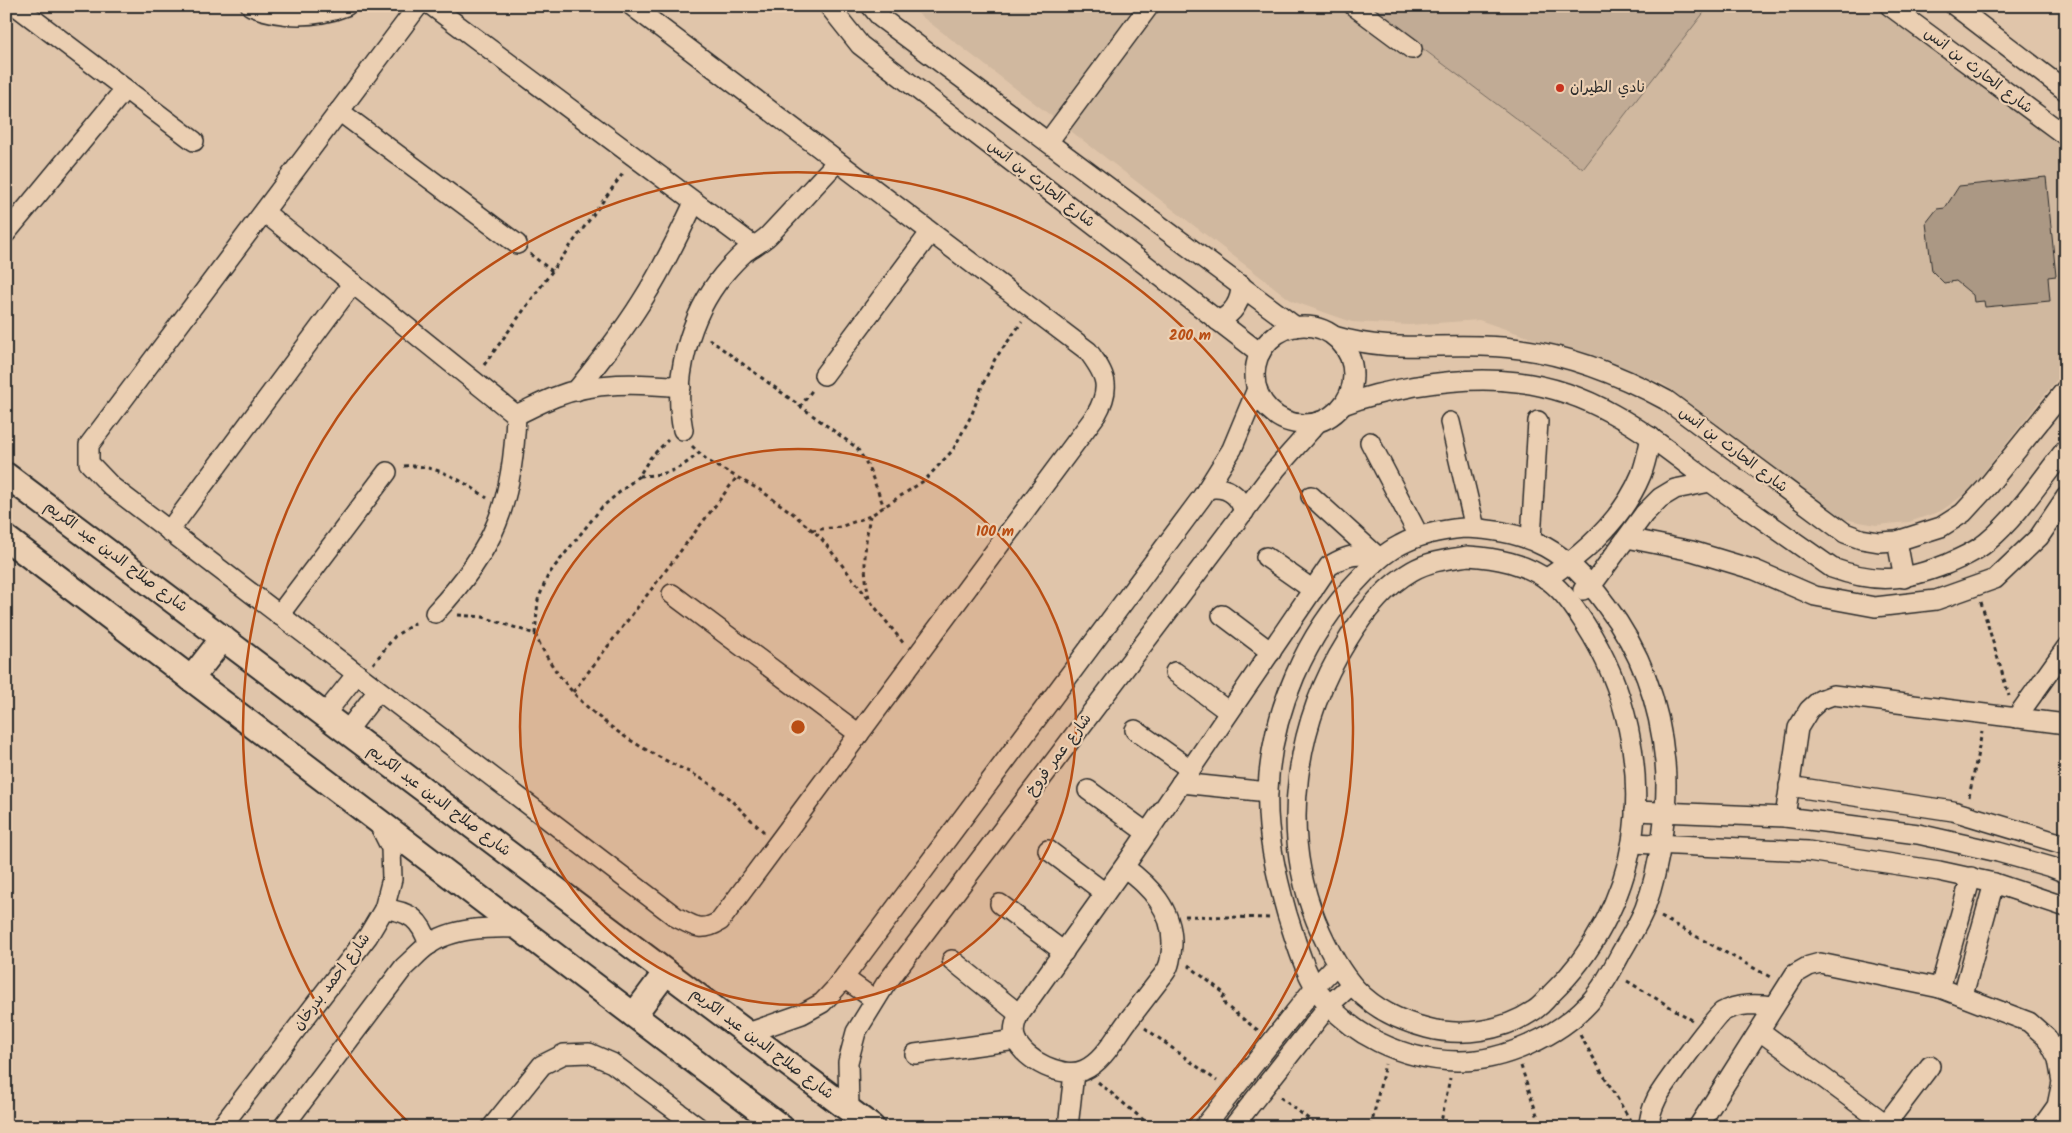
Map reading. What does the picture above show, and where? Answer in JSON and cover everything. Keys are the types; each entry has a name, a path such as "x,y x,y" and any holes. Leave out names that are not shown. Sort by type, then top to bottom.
{"main road":[{"name":"شارع صلاح الدين عبد الكريم","path":"6,475 872,1127"},
{"path":"6,538 775,1124"},
{"path":"191,679 223,638"},
{"path":"634,1015 666,972"}],"street":[{"path":"16,6 194,141"},
{"path":"251,6 284,10 291,16 336,8"},
{"path":"418,6 89,444 89,463 112,487 676,917 695,927 709,928 720,921 1096,415 1103,402 1107,386 1101,368 1088,351 632,6"},
{"path":"432,6 754,246"},
{"name":"شارع الحارث بن انس","path":"829,6 860,45 1260,354"},
{"path":"871,6 881,18 1296,327"},
{"path":"1048,142 1148,6"},
{"path":"1354,6 1412,49"},
{"name":"شارع الحارث بن انس","path":"1890,6 2066,136"},
{"path":"1955,6 2066,90"},
{"path":"6,233 125,89"},
{"path":"339,111 517,244"},
{"path":"682,430 680,418 681,387 685,355 706,301 723,276 743,254 767,237 837,162"},
{"path":"576,391 611,347 642,301 670,253 694,203"},
{"path":"264,212 516,415"},
{"path":"824,375 930,233"},
{"path":"169,531 353,283"},
{"path":"1218,321 1231,313 1236,307 1241,293 1240,285"},
{"path":"748,1034 778,1024 822,1003 844,978 1208,489 1232,449 1257,389 1256,365 1260,354 1275,336 1296,327 1310,326 1323,330 1334,336 1345,348 1351,362 1354,377 1351,392 1343,405 1332,416 1318,422 1303,424 1288,421 1274,414 1264,402 1257,389"},
{"name":"شارع الحارث بن انس","path":"1334,336 1357,343 1381,347 1482,346 1522,349 1560,356 1598,368 1634,383 1666,400 1845,533 1861,539 1879,542 1898,541 1941,526 1963,513 1987,487 2066,389"},
{"path":"1343,405 1365,396 1388,391 1440,382 1476,379 1512,380 1547,387 1581,398 1614,414 1651,437 1710,482 1832,568 1864,578 1880,580 1904,578 1927,572 1966,556 1986,543 2010,519 2066,449"},
{"path":"516,415 556,396 598,386 641,383 681,387"},
{"path":"435,613 460,586 481,556 502,510 509,487 515,450 516,415"},
{"path":"1531,539 1538,421"},
{"name":"شارع عمر فروخ","path":"849,1109 848,1062 856,1032 875,1000 1276,469 1318,422"},
{"path":"1450,422 1475,528"},
{"path":"1546,579 1571,563 1600,536 1624,504 1642,473 1651,437"},
{"path":"1370,442 1419,536"},
{"path":"279,615 386,472"},
{"path":"1568,598 1592,585 1644,514 1660,498 1675,489 1710,482"},
{"path":"1208,489 1221,488 1234,494 1239,499 1244,512"},
{"path":"1311,496 1379,558"},
{"path":"1627,538 1692,550 1754,570 1815,596 1875,607 1936,600 1995,579 2039,537 2066,497"},
{"path":"1475,528 1509,532 1531,539 1571,563 1592,585 1621,625 1644,669 1656,707 1666,765 1662,845 1645,908 1611,971 1590,1002 1563,1027 1516,1049 1496,1056 1453,1061 1423,1058 1388,1047 1357,1030 1330,1005 1315,987 1295,941 1288,918 1271,842 1268,792 1273,748 1284,705 1300,664 1322,625 1348,590 1379,558 1419,536 1441,530 1475,528"},
{"path":"1898,541 1904,578"},
{"path":"1124,867 1149,887 1167,915 1170,927 1171,952 1168,967 1100,1059 1079,1072 1064,1074 1040,1063 1021,1047 1016,1040 1014,1031 1015,1022 1019,1014 1124,867 1329,566 1344,557 1361,554 1379,558"},
{"path":"1468,556 1522,566 1546,579 1568,598 1599,646 1621,698 1633,754 1635,810 1632,843 1623,879 1608,916 1588,951 1563,983 1534,1011 1504,1025 1471,1032 1438,1031 1405,1023 1376,1007 1351,985 1336,965 1315,918 1301,868 1296,816 1299,764 1309,722 1331,666 1358,622 1392,584 1415,569 1441,560 1468,556"},
{"path":"1266,557 1313,590"},
{"path":"672,594 860,734"},
{"path":"1222,615 1271,652"},
{"path":"2016,718 2066,648"},
{"path":"1175,672 1229,712"},
{"path":"325,714 359,677"},
{"path":"347,731 378,691"},
{"path":"1785,817 1798,728 1808,710 1820,700 1833,695 2066,724"},
{"path":"1135,730 1186,776 1268,792"},
{"path":"1789,786 1874,798 1966,815 2066,845"},
{"path":"1088,790 1147,833"},
{"path":"1635,810 1785,817 1918,834 1998,852 2066,873"},
{"name":"شارع احمد بدرخان","path":"221,1127 368,936 384,909 392,879 390,848 378,820"},
{"path":"1632,843 1808,852 1971,877 2066,908"},
{"path":"1048,850 1105,893"},
{"path":"1940,988 1971,877"},
{"path":"1963,996 1994,883"},
{"path":"1000,904 1064,952"},
{"path":"384,909 397,910 408,914 418,922 425,933 428,945"},
{"path":"283,1127 404,967 428,945 457,932 488,927 520,928"},
{"path":"952,960 1019,1014"},
{"path":"1698,1127 1795,974 1809,966 1820,963 1940,988 2029,1022 2047,1038 2058,1059 2062,1082 2056,1106 2042,1127"},
{"path":"1204,1127 1315,987 1336,965"},
{"path":"844,978 875,1000"},
{"path":"1232,1127 1330,1005 1351,985"},
{"path":"1649,1127 1649,1116 1658,1096 1720,1012 1737,1006 1756,1004 1774,1006"},
{"path":"1760,1031 1888,1126 1930,1066"},
{"path":"915,1054 1016,1040"},
{"path":"492,1127 542,1065 564,1054 589,1054 612,1064 698,1127"},
{"path":"1068,1127 1079,1072"}],"path":[{"path":"473,380 634,158"},
{"path":"517,244 552,271"},
{"path":"811,530 840,527 870,516 925,480 953,450 972,414 982,386 995,359 1033,310"},
{"path":"694,328 857,448 872,473 884,507"},
{"path":"777,844 716,788 626,738 589,710 544,653 535,634 538,600 548,575 602,508 639,476 650,458 665,442 682,430 693,446 708,461 760,490 820,537 916,658"},
{"path":"639,476 661,476 682,467 699,452"},
{"path":"386,472 410,466 434,468 481,494 502,510"},
{"path":"869,599 864,571 864,553 870,516"},
{"path":"1976,586 2016,718"},
{"path":"359,677 395,636 435,613 483,617 535,634"},
{"path":"1966,815 1986,714"},
{"path":"1645,908 1788,986"},
{"path":"1167,915 1288,918"},
{"path":"1171,952 1224,994 1225,1005 1272,1042"},
{"path":"1611,971 1707,1030"},
{"path":"1131,1018 1232,1092"},
{"path":"1571,1019 1634,1127"},
{"path":"1371,1127 1388,1047"},
{"path":"1516,1049 1541,1127"},
{"path":"1440,1127 1453,1061"},
{"path":"1079,1072 1152,1127"},
{"path":"1265,1086 1319,1127"},
{"path":"1335,1127 1347,1127"}],"shaded area":[{"path":"908,6 1876,6 2066,149 2066,368 1968,492 1941,511 1909,522 1876,525 1843,519 1662,383 1479,320 1409,325 1352,322 1292,301"},
{"name":"نادي الطيران","path":"1366,6 1709,6 1583,169"}],"building":[{"path":"2046,177 2056,276 2048,277 2050,301 1985,307 1984,301 1974,302 1973,295 1956,281 1944,283 1932,271 1926,223 1937,209 1945,208 1959,186"}],"place":[{"name":"نادي الطيران","path":"1560,88"}]}
